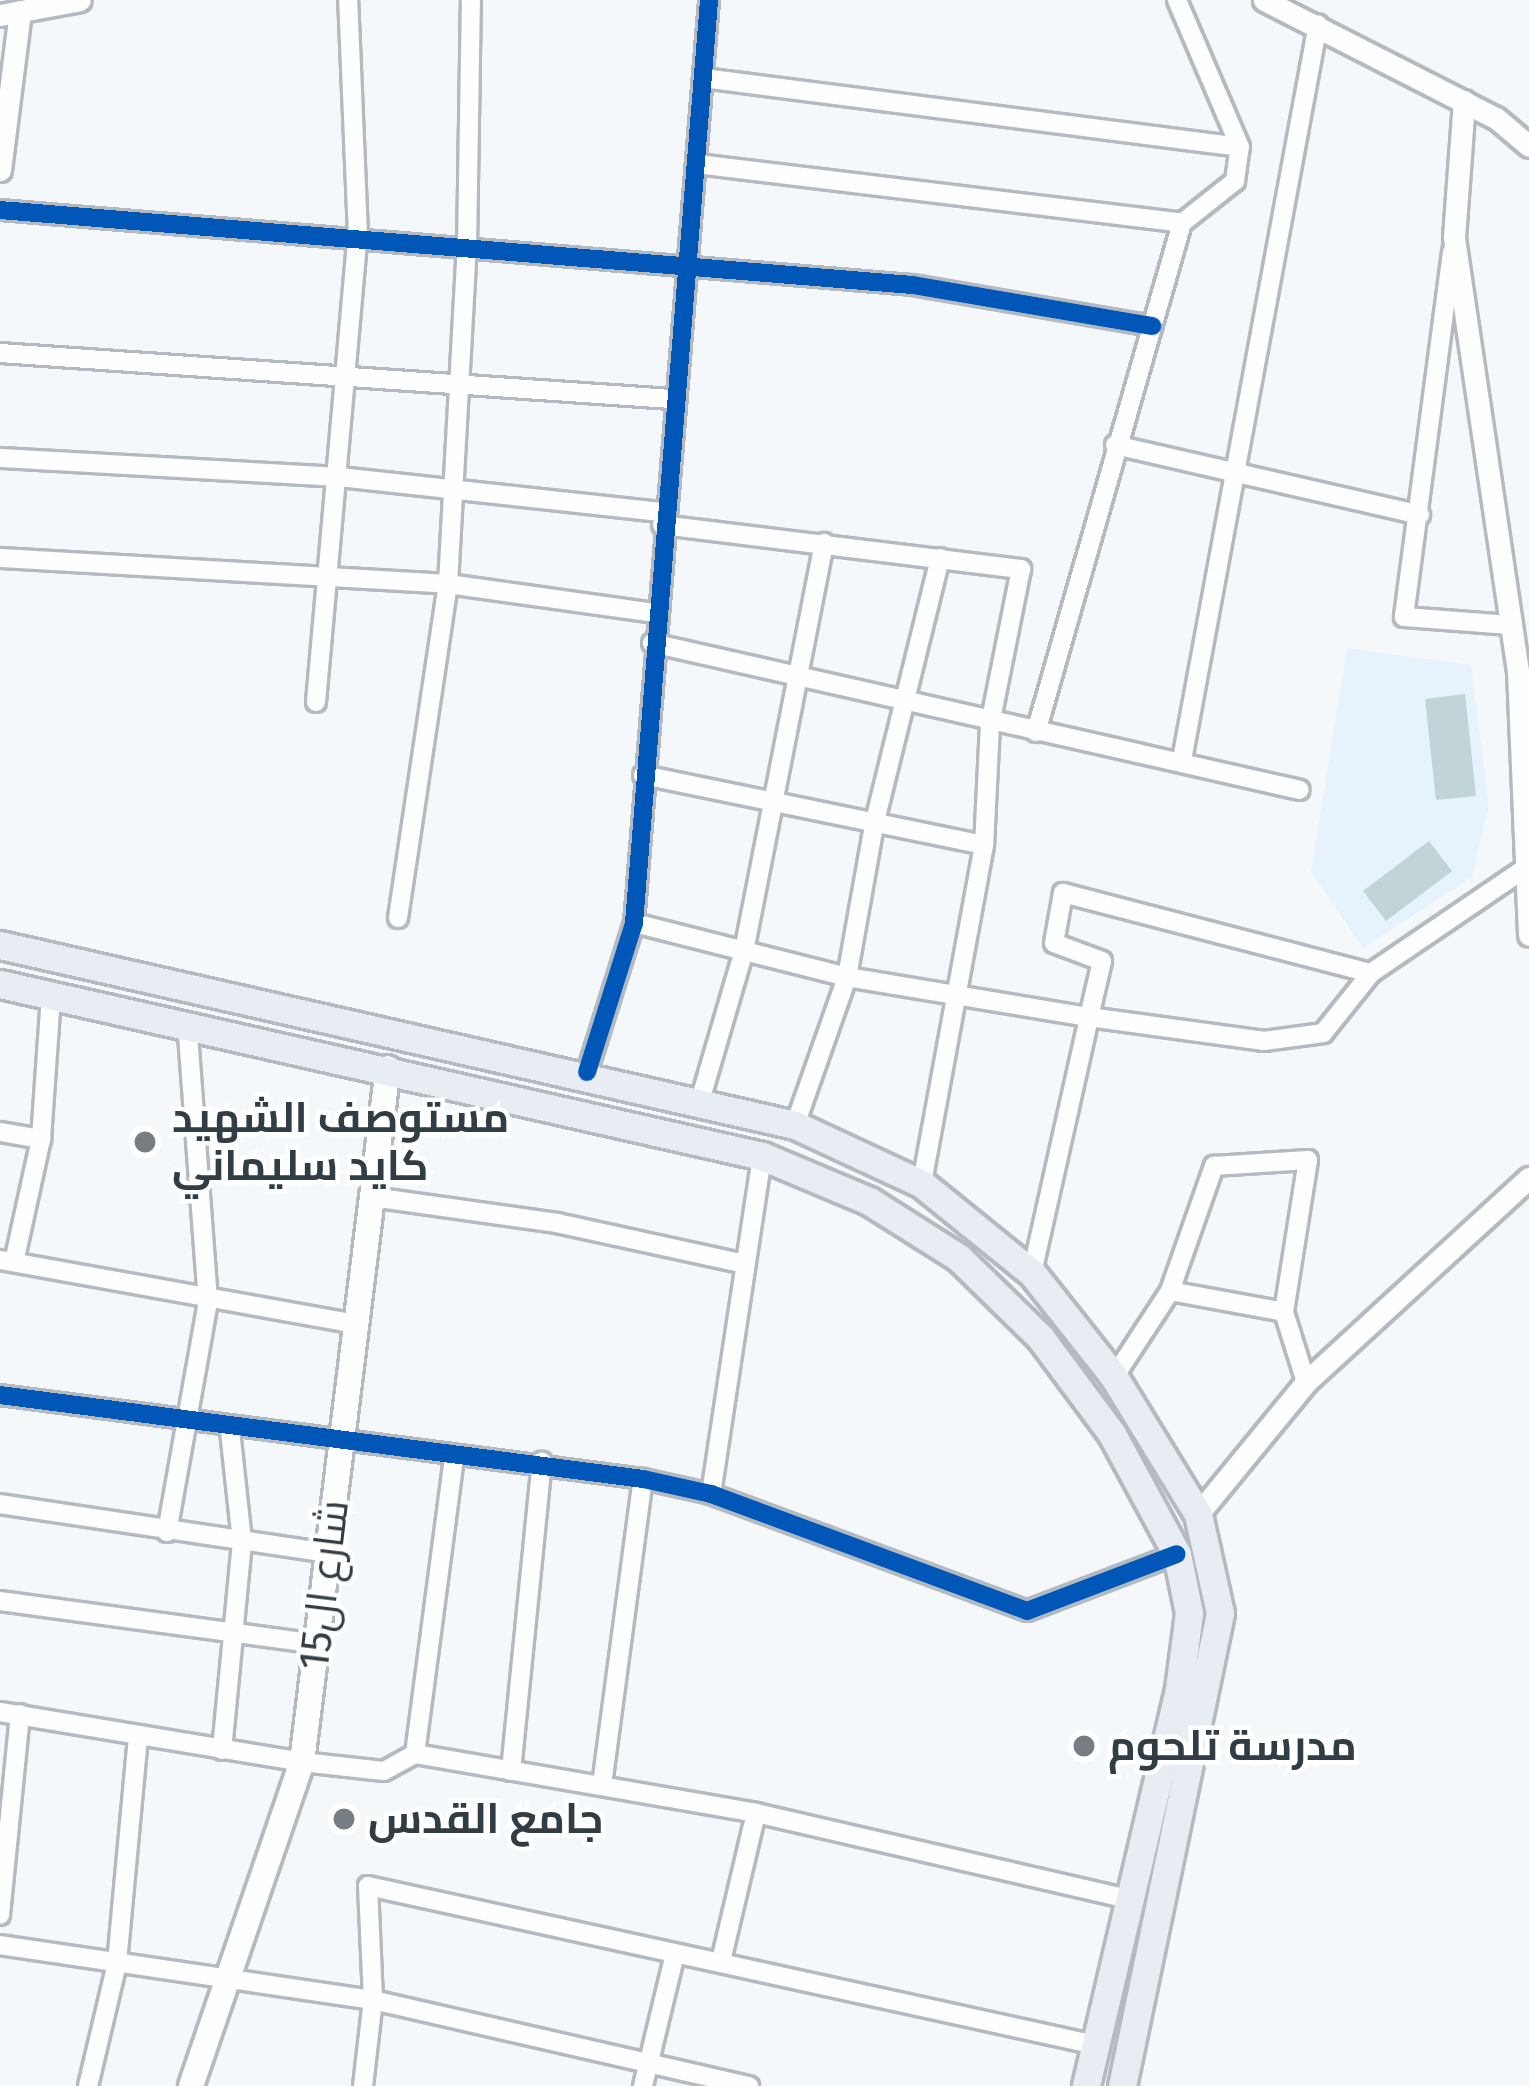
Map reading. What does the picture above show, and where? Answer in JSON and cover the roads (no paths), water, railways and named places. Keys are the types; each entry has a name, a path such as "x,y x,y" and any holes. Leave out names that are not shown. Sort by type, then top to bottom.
{"main road":[{"path":"0,945 587,1072 795,1125 922,1184 1032,1273 1114,1377 1198,1514 1220,1613 1122,2086"},
{"path":"0,984 762,1156 869,1202 959,1258 1040,1337 1112,1434 1177,1554 1189,1613 1179,1689 1086,2086"},
{"name":"شارع ال15","path":"191,2086 302,1762 388,1068"}],"street":[{"path":"0,170 10,13 80,0"},
{"path":"316,702 358,235 348,0"},
{"path":"398,918 448,584 462,382 471,0"},
{"path":"587,1072 634,923 654,613 672,399 689,269 709,0"},
{"path":"1036,733 1182,223 1235,181 1240,147 1177,0"},
{"path":"1264,0 1464,101 1529,146"},
{"path":"1182,760 1241,476 1318,24"},
{"path":"703,78 1240,147"},
{"path":"1464,101 1454,238 1404,617 1511,625"},
{"path":"697,164 1182,223"},
{"path":"0,210 358,235 689,269 912,285 1153,326"},
{"path":"1454,238 1511,625 1524,670 1522,871 1529,935"},
{"path":"0,352 672,399"},
{"path":"1115,445 1420,515"},
{"path":"0,458 339,477 454,489 1021,569 990,724 984,845 922,1184"},
{"path":"700,1101 744,951 767,805 824,543"},
{"path":"0,557 448,584 654,613"},
{"path":"795,1125 847,976 874,825 940,558"},
{"path":"652,643 990,724 1182,760 1300,790"},
{"path":"643,775 767,805 984,845"},
{"path":"634,923 953,997 1264,1041 1323,1033 1371,973 1522,871"},
{"path":"1032,1273 1102,961 1054,943 1063,893 1371,973"},
{"path":"51,995 41,1139 7,1262 356,1324"},
{"path":"167,1532 208,1301 187,1024"},
{"path":"0,1132 41,1139"},
{"path":"711,1494 740,1263 762,1156"},
{"path":"1114,1377 1170,1291 1214,1166 1308,1160 1284,1312 1306,1382"},
{"path":"1198,1514 1306,1382 1529,1178"},
{"path":"372,1197 556,1223 740,1263"},
{"path":"1170,1291 1284,1312"},
{"path":"0,1395 230,1430 542,1462 643,1479 711,1494 1027,1611 1177,1554"},
{"path":"222,1750 242,1541 230,1430"},
{"path":"416,1754 454,1456"},
{"path":"511,1771 542,1462"},
{"path":"602,1785 643,1479"},
{"path":"0,1504 328,1553"},
{"path":"0,1601 317,1644"},
{"path":"0,1916 10,1713 222,1750 384,1771 416,1754 756,1813 1129,1899"},
{"path":"88,2086 117,1963 138,1735"},
{"path":"721,1961 756,1813"},
{"path":"363,2086 374,2000 368,1886 1096,2045"},
{"path":"0,1945 374,2000 749,2086"},
{"path":"644,2086 676,1954"}],"place":[{"name":"مستوصف الشهيد كايد سليماني","path":"145,1142"},
{"name":"مدرسة تلحوم","path":"1084,1746"},
{"name":"جامع القدس","path":"344,1819"}]}
